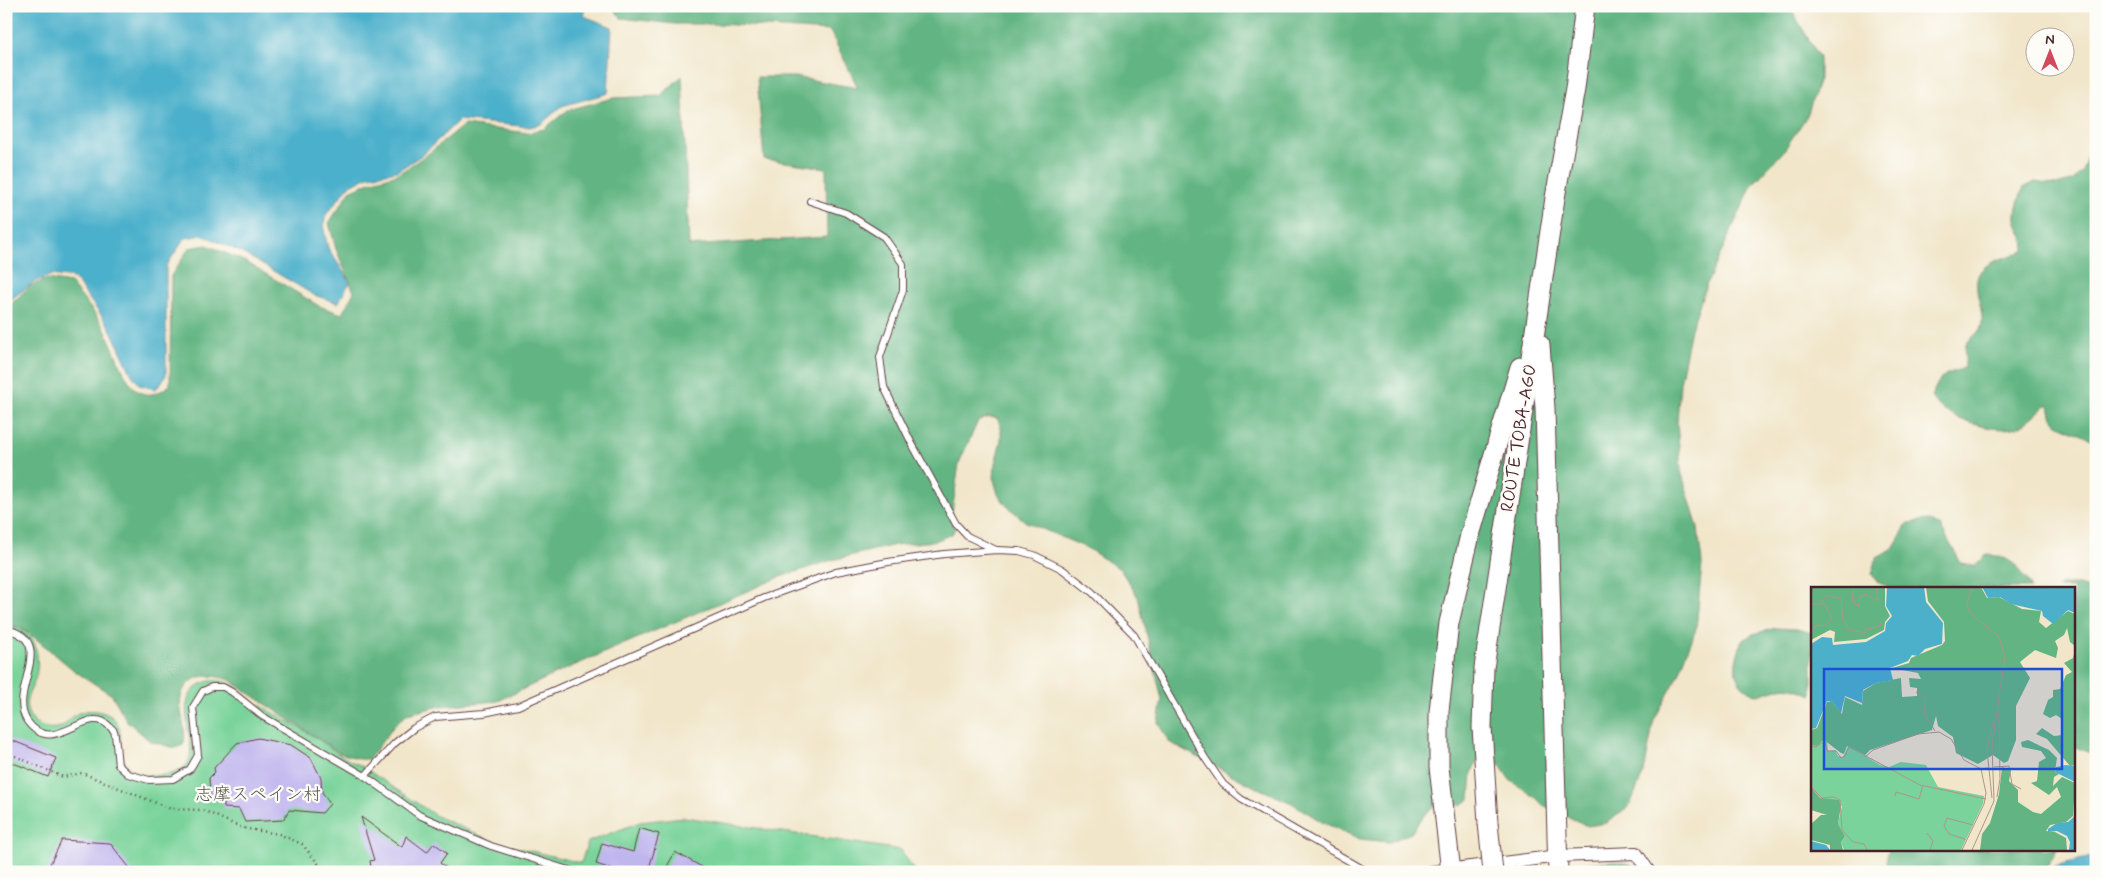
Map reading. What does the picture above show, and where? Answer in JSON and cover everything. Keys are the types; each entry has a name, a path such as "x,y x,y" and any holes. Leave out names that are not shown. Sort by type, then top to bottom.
{"main road":[{"name":"ROUTE TOBA-AGO","path":"1494,872 1488,824 1482,727 1484,668 1555,198 1575,89 1586,6"},
{"path":"1538,311 1545,408 1559,864"},
{"path":"1451,871 1439,767 1440,711 1450,623 1470,535 1504,417 1538,311"}],"street":[{"path":"1431,872 1559,864 1636,853 1649,872"}],"lane":[{"path":"810,201 846,213 884,237 902,264 902,290 880,357 884,387 911,442 956,524 967,536 997,550"},
{"path":"365,776 395,743 414,728 435,717 484,713 518,706 764,598 836,572 944,554 997,550 1019,551 1034,555 1062,569 1092,592 1134,635 1205,758 1224,784 1241,799 1368,872"},
{"path":"6,630 24,637 30,648 31,660 23,689 22,702 23,713 28,721 46,735 55,735 94,720 106,723 115,732 118,766 128,774 150,780 173,779 190,768 198,755 193,707 203,692 212,686 223,687 262,716 365,776 419,816 491,846 575,872"}],"path":[{"path":"6,752 63,777 82,773 171,809 203,810 242,828 279,834 302,844 325,872"}],"green space":[{"path":"611,6 1789,6 1819,57 1819,79 1807,116 1782,153 1752,185 1705,288 1691,329 1680,383 1677,423 1681,471 1698,528 1702,564 1696,629 1678,676 1654,720 1644,772 1629,807 1606,823 1588,826 1543,805 1535,797 1510,780 1497,761 1487,758 1476,762 1472,773 1470,799 1461,805 1440,804 1425,814 1411,833 1389,842 1360,839 1322,822 1292,803 1253,786 1169,742 1158,722 1162,700 1138,597 1120,569 1087,548 1026,522 1007,506 998,494 994,480 1001,429 998,419 990,417 978,421 959,463 951,520 955,529 952,534 935,541 895,545 832,560 780,577 566,669 498,701 441,706 407,714 393,727 369,759 360,759 340,753 228,679 213,676 199,677 190,682 184,689 180,704 184,729 183,745 175,748 150,741 127,721 112,695 76,672 29,633 18,627 6,624 6,309 30,286 47,279 70,283 101,324 131,384 135,389 144,394 153,394 170,385 171,276 189,248 207,245 246,262 319,306 342,314 354,292 336,249 329,223 350,191 370,182 398,174 428,154 464,125 528,133 544,129 568,110 613,98 660,96 682,76 689,246 827,237 826,168 764,159 757,77 795,77 858,88 830,31 720,24 675,24 621,18"},
{"path":"2096,148 2096,441 2057,424 2052,415 2050,405 2046,405 2022,425 2013,428 1987,427 1959,419 1938,405 1932,397 1937,385 1945,375 1964,368 1966,345 1982,325 1977,290 1980,272 1984,267 1995,261 2024,250 2025,245 2016,215 2018,202 2024,187 2035,182 2056,185 2072,181 2082,172 2089,151"},
{"path":"1928,520 1940,526 1961,563 1975,566 1985,555 2008,560 2018,568 2030,587 1890,587 1877,582 1872,574 1877,558 1892,550 1908,523"},
{"path":"2062,585 2079,585 2096,591 2096,755 2074,746 2074,587 2059,587"},
{"name":"志摩スペイン村","path":"6,625 27,633 35,647 37,671 26,703 33,721 42,727 54,728 63,726 74,716 84,711 99,711 111,716 120,730 122,755 125,763 134,772 161,775 180,771 188,761 191,749 187,704 192,691 206,682 220,681 232,685 253,701 323,742 343,757 360,765 436,816 494,842 581,863 588,842 640,822 684,817 901,850 915,872 6,872"},
{"path":"1776,628 1797,629 1811,633 1811,695 1796,689 1780,688 1758,695 1742,685 1736,672 1737,657 1743,640 1753,634"},
{"path":"1889,850 2056,850 2046,868 2048,872 1888,872 1886,861"},
{"path":"1612,861 1630,864 1642,872 1569,872 1573,865"}],"water":[{"path":"6,6 584,6 584,16 612,27 608,93 562,106 541,124 530,127 459,120 422,155 397,171 368,176 349,186 325,216 324,231 328,248 350,282 338,303 314,295 241,252 203,235 185,238 166,266 166,375 159,386 154,389 140,385 132,375 109,326 74,278 51,275 34,282 6,303"},
{"path":"2096,856 2096,872 2054,872 2050,867"}],"building":[{"path":"6,738 56,758 48,777 6,760"},
{"path":"258,738 291,745 311,758 321,778 322,792 330,804 322,813 289,810 283,820 245,822 239,809 224,808 224,803 210,797 209,778 215,772 214,768 237,743"},
{"path":"361,817 402,847 406,836 427,852 434,843 447,853 440,863 452,872 372,872 370,861 374,860"},
{"path":"639,828 659,834 648,872 622,872 596,864 602,843 633,852"},
{"path":"62,840 110,843 133,872 46,872"},
{"path":"675,852 711,872 664,872"}]}
